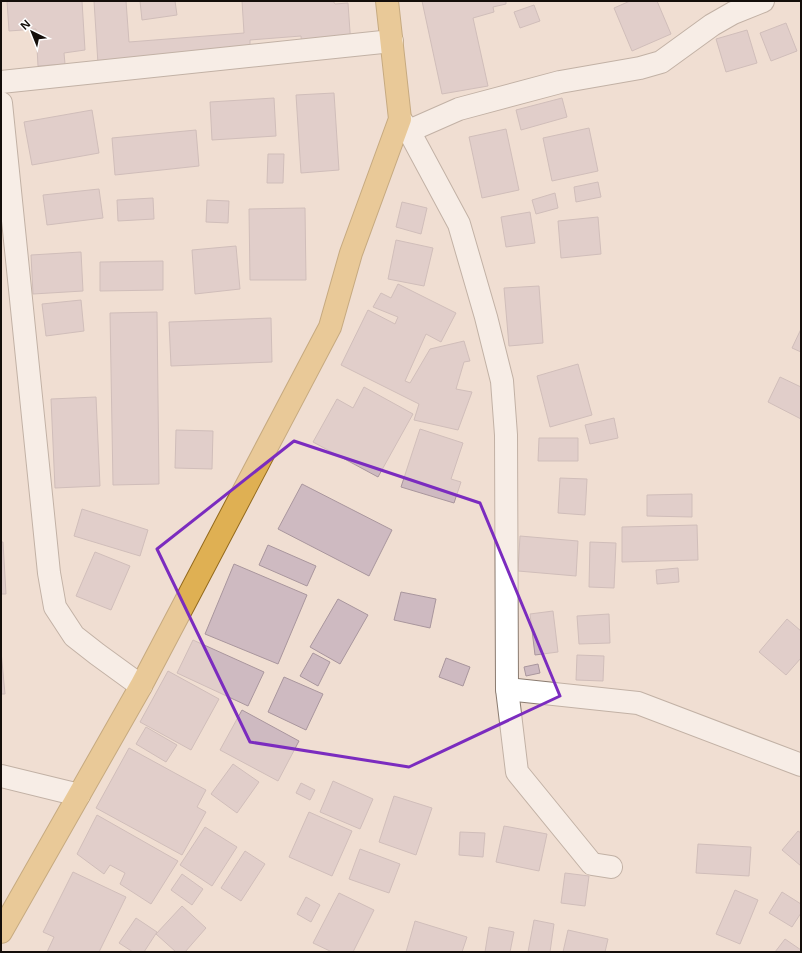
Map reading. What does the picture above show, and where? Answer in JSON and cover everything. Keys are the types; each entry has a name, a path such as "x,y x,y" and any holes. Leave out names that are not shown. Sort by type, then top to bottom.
{"highway":[{"path":"1,932 141,686 330,327 350,253 405,125 387,1"}],"street":[{"path":"611,867 592,864 517,772 507,689 506,435 502,381 486,317 459,224 405,125 560,82 640,68 661,62 712,25 733,13 763,1"},
{"path":"1,82 392,41"},
{"path":"1,103 49,573 55,607 74,636 141,686"},
{"path":"507,689 638,704 801,765"},
{"path":"1,776 80,795"}],"highlighted area":[{"path":"294,441 480,503 560,696 409,767 250,742 157,549"}],"building":[{"path":"7,1 82,1 85,50 64,53 65,64 38,66 36,29 9,31"},
{"path":"94,1 126,1 129,42 244,33 242,1 333,1 335,4 348,3 351,46 302,50 301,36 250,40 250,51 98,64"},
{"path":"140,1 175,1 177,15 142,20"},
{"path":"422,1 506,1 506,4 493,7 494,12 473,18 488,86 442,94"},
{"path":"630,1 657,1 671,34 632,51 614,8"},
{"path":"534,5 540,21 520,28 514,12"},
{"path":"786,23 797,51 771,61 760,33"},
{"path":"747,30 757,63 726,72 716,39"},
{"path":"334,93 339,170 301,173 296,95"},
{"path":"274,98 276,136 212,140 210,102"},
{"path":"562,98 567,117 521,130 516,110"},
{"path":"92,110 99,153 32,165 24,122"},
{"path":"589,128 598,171 552,181 543,138"},
{"path":"506,129 519,190 482,198 469,137"},
{"path":"196,130 199,166 115,175 112,138"},
{"path":"268,154 284,154 283,183 267,183"},
{"path":"598,182 601,197 576,202 574,187"},
{"path":"99,189 103,218 47,225 43,195"},
{"path":"555,193 558,208 536,214 532,200"},
{"path":"153,198 154,219 118,221 117,200"},
{"path":"207,200 229,201 228,223 206,222"},
{"path":"402,202 427,208 421,234 396,227"},
{"path":"305,208 306,280 250,280 249,209"},
{"path":"530,212 535,243 506,247 501,217"},
{"path":"598,217 601,254 561,258 558,221"},
{"path":"396,240 433,248 424,286 388,279"},
{"path":"236,246 240,289 195,294 192,250"},
{"path":"81,252 83,291 33,294 31,255"},
{"path":"163,261 163,290 100,291 100,262"},
{"path":"398,284 456,313 441,342 426,334 405,381 410,383 430,349 464,341 470,361 464,362 456,389 472,392 458,430 414,420 419,404 341,365 368,310 395,324 398,317 373,307 381,293 391,298"},
{"path":"539,286 543,343 509,346 504,288"},
{"path":"81,300 84,331 46,336 42,304"},
{"path":"157,312 159,484 113,485 110,313"},
{"path":"271,318 272,362 171,366 169,322"},
{"path":"801,329 801,352 792,348"},
{"path":"578,364 592,415 550,427 537,376"},
{"path":"780,377 801,387 801,419 768,402"},
{"path":"364,387 413,414 378,477 313,442 337,399 353,408"},
{"path":"96,397 100,486 55,488 51,399"},
{"path":"614,418 618,438 590,444 585,425"},
{"path":"420,429 463,443 451,479 461,482 454,503 401,487"},
{"path":"176,430 213,431 212,469 175,468"},
{"path":"539,438 578,438 578,461 538,461"},
{"path":"560,478 587,479 585,515 558,513"},
{"path":"302,484 392,530 369,576 278,529"},
{"path":"692,494 692,517 647,516 647,495"},
{"path":"82,509 148,530 140,556 74,536"},
{"path":"697,525 698,560 622,562 622,527"},
{"path":"520,536 578,541 576,576 518,571"},
{"path":"1,542 3,542 6,594 1,594"},
{"path":"590,542 616,543 614,588 589,587"},
{"path":"268,545 316,566 307,586 259,565"},
{"path":"95,552 130,566 111,610 76,596"},
{"path":"234,564 307,595 278,664 205,634"},
{"path":"678,568 679,582 657,584 656,570"},
{"path":"401,592 436,599 430,628 394,620"},
{"path":"338,599 368,615 340,664 310,647"},
{"path":"553,611 558,652 535,655 530,614"},
{"path":"609,614 610,643 579,644 577,616"},
{"path":"787,619 801,631 801,658 786,675 759,652"},
{"path":"193,640 264,672 248,706 177,673"},
{"path":"1,651 5,694 1,694"},
{"path":"313,653 330,662 318,686 300,676"},
{"path":"577,655 604,656 603,681 576,680"},
{"path":"446,658 470,667 463,686 439,677"},
{"path":"538,664 540,673 526,676 524,667"},
{"path":"168,671 219,699 191,750 140,722"},
{"path":"284,677 323,694 306,730 268,712"},
{"path":"242,710 299,741 278,781 220,750"},
{"path":"146,727 177,745 166,762 136,744"},
{"path":"129,748 206,790 197,807 206,812 182,855 96,808"},
{"path":"233,764 259,782 237,813 211,794"},
{"path":"333,781 373,799 360,829 320,812"},
{"path":"301,783 315,790 310,800 296,793"},
{"path":"394,796 432,808 416,855 379,842"},
{"path":"309,812 352,831 332,876 289,857"},
{"path":"97,815 178,861 151,904 120,884 125,873 110,865 104,874 77,854"},
{"path":"504,826 547,834 539,871 496,862"},
{"path":"205,827 237,847 212,886 180,865"},
{"path":"798,831 801,833 801,866 782,850"},
{"path":"460,832 485,833 483,857 459,855"},
{"path":"698,844 751,847 749,876 696,873"},
{"path":"360,849 400,864 389,893 349,879"},
{"path":"245,851 265,864 241,901 221,888"},
{"path":"73,872 126,897 99,952 47,952 54,937 43,932"},
{"path":"565,873 589,876 585,906 561,903"},
{"path":"182,874 203,889 192,905 171,890"},
{"path":"735,890 758,900 740,944 716,934"},
{"path":"782,892 801,904 801,913 792,927 769,913"},
{"path":"339,893 374,910 353,952 332,952 313,943"},
{"path":"306,897 320,905 311,922 297,914"},
{"path":"182,906 206,928 185,952 176,952 156,934"},
{"path":"136,918 157,932 144,952 133,952 119,943"},
{"path":"534,920 554,924 550,952 528,952"},
{"path":"415,921 467,937 462,952 406,952"},
{"path":"489,927 514,932 510,952 485,952"},
{"path":"568,930 608,939 605,952 563,952"},
{"path":"785,939 801,950 801,952 775,952"}]}
